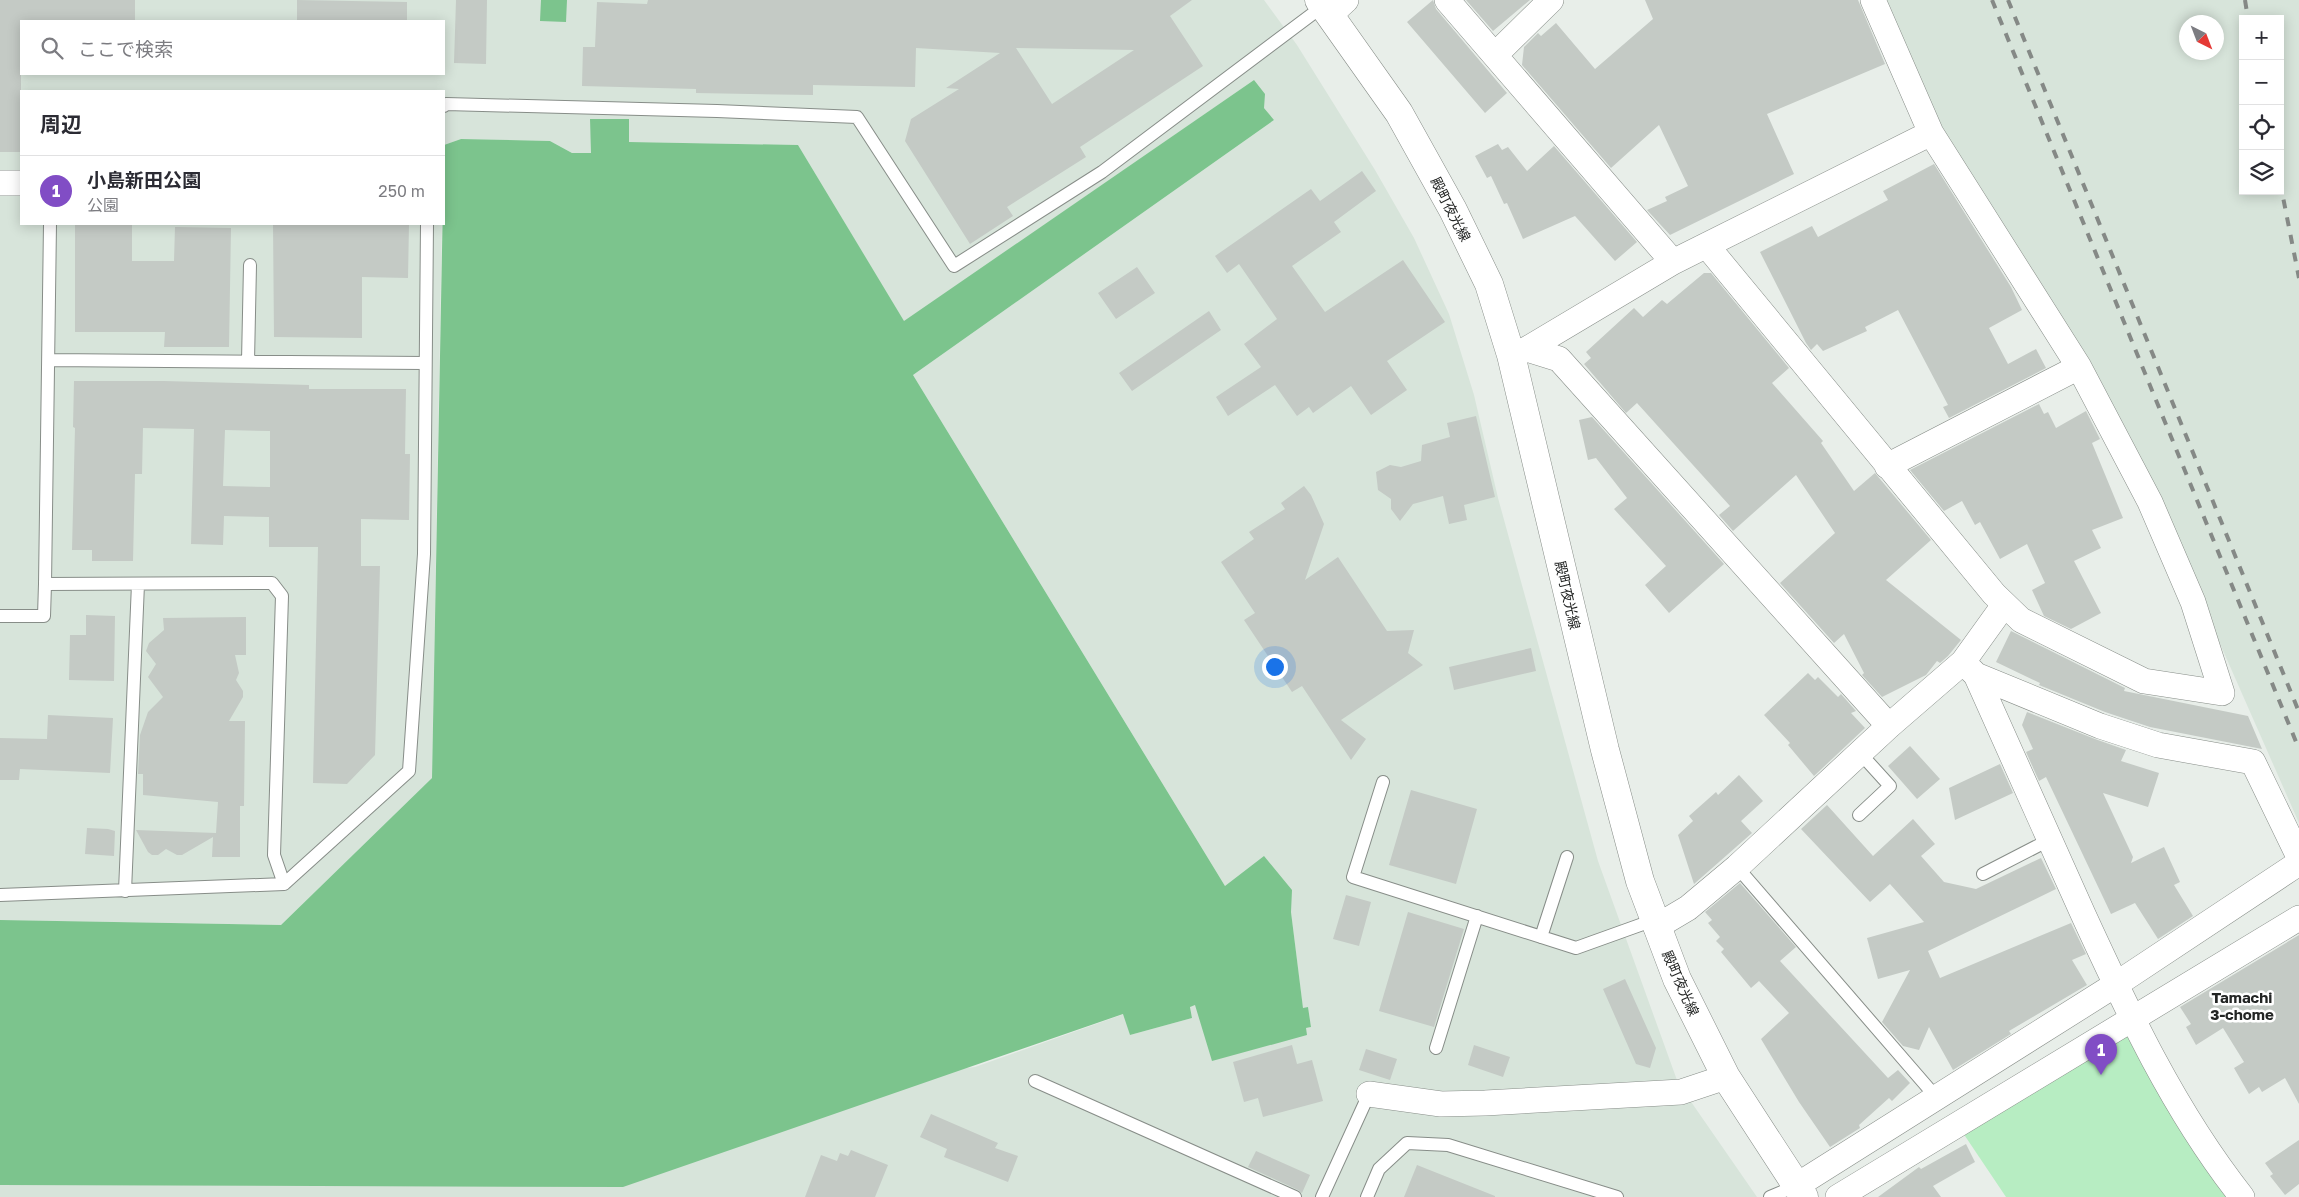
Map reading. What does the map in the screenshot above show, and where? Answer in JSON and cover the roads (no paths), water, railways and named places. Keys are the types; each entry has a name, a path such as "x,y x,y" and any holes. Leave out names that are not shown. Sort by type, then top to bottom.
{"street":[{"path":"1447,0 1673,262"},
{"path":"1495,55 1551,0"},
{"path":"1707,246 1887,466 2004,604 2020,620 2144,681 2222,693 2193,602 2150,502 2079,367 1931,132 1873,0"},
{"name":"殿町夜光線","path":"1330,5 1399,113 1453,210 1519,352 1628,843 1655,924 1677,979 1726,1077 1800,1191"},
{"path":"1519,352 1673,262 1931,132"},
{"path":"0,182 20,183"},
{"path":"1519,352 1559,359 1889,726"},
{"path":"1887,466 2079,367"},
{"path":"1655,924 1688,908 1737,868 1889,726 1969,668 2004,604"},
{"path":"1969,668 2132,1018 2188,1123 2218,1167 2242,1197"},
{"path":"1969,668 2047,706 2158,745 2253,762 2299,857"},
{"path":"1800,1191 1936,1097 2115,984 2299,863"},
{"path":"1838,1197 2299,918"},
{"path":"1369,1094 1441,1104 1495,1103 1681,1092 1726,1077"}],"lane":[{"path":"445,105 717,111 857,117 954,266 1102,172 1330,5"},
{"path":"0,616 44,616 50,225"},
{"path":"0,895 284,884 409,770 424,554 427,225"},
{"path":"248,362 250,265"},
{"path":"48,360 425,363"},
{"path":"45,584 272,583 282,596 274,856 284,884"},
{"path":"125,891 138,584"},
{"path":"1859,815 1890,786 1860,753"},
{"path":"1383,782 1353,877 1576,948 1655,924"},
{"path":"1982,874 2049,840"},
{"path":"1541,937 1567,857"},
{"path":"1737,868 1936,1097"},
{"path":"1436,1048 1477,916"},
{"path":"1035,1082 1295,1197"},
{"path":"1322,1197 1369,1094"},
{"path":"1367,1197 1379,1169 1407,1143 1448,1145 1616,1197"},
{"path":"1770,1197 1800,1191"}],"railway":[{"path":"1992,0 2299,749"},
{"path":"2008,0 2299,712"},
{"path":"2245,0 2247,15"},
{"path":"2283,195 2299,278"}],"place":[{"name":"小島新田公園","path":"2101,1075"}],"district":[{"name":"Tamachi 3-chome","path":"2242,1006"}]}
